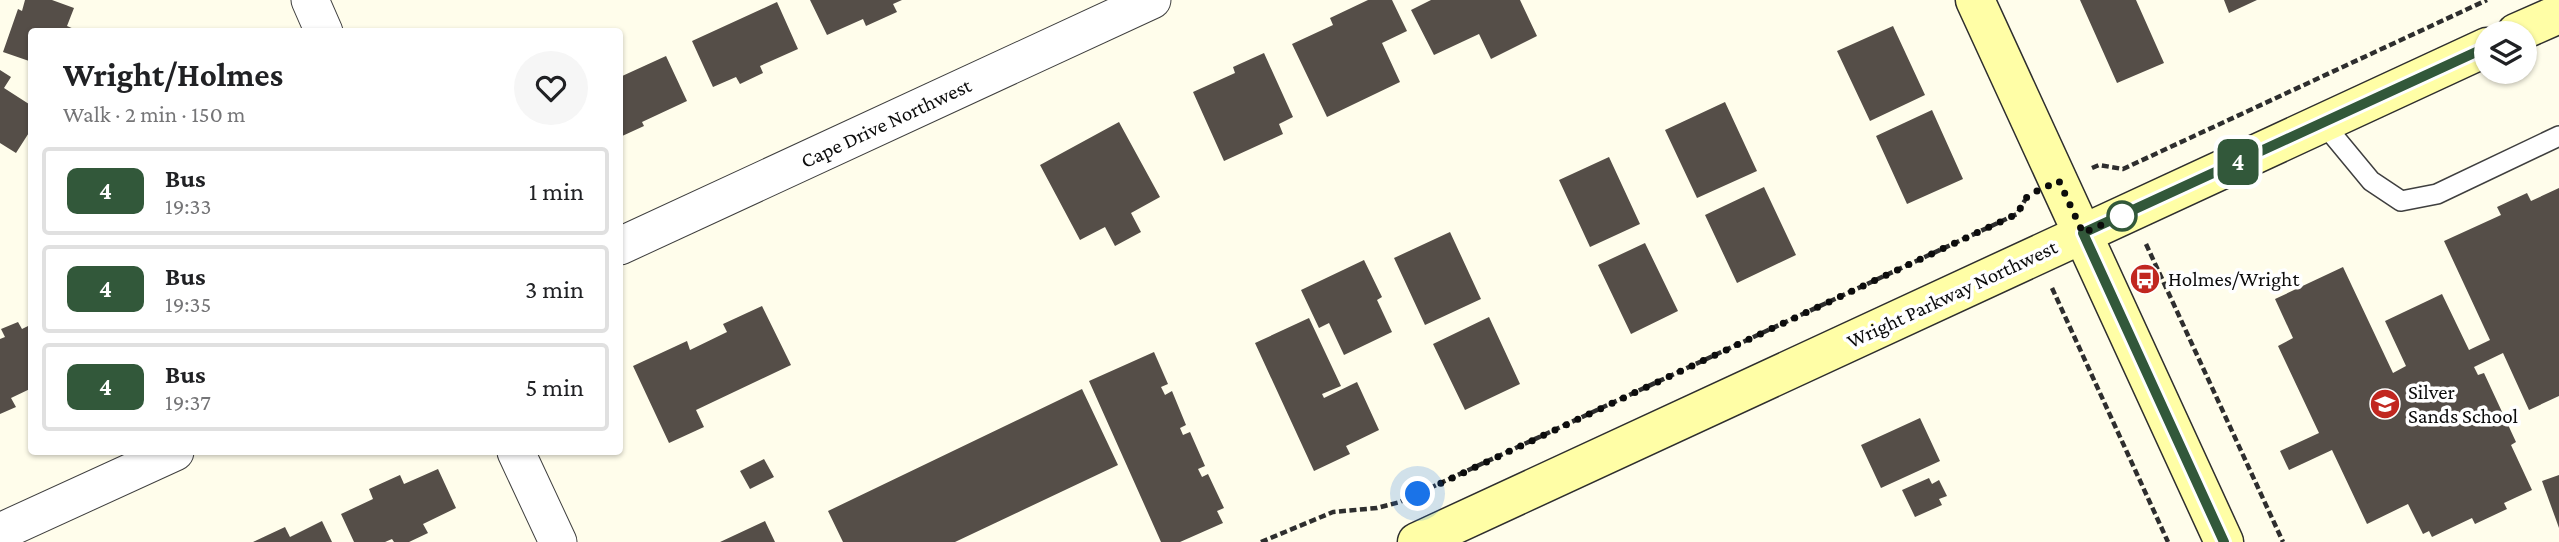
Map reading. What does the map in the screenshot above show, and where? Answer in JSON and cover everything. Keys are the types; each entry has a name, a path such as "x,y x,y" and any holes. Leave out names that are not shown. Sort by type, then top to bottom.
{"street":[{"path":"310,0 322,28"},
{"name":"Cape Drive Northwest","path":"623,245 1152,0"},
{"path":"1975,0 2224,542"},
{"path":"2537,24 2559,14"},
{"name":"Wright Parkway Northwest","path":"1417,542 2474,53"},
{"path":"0,532 168,455"},
{"path":"517,455 558,542"}],"lane":[{"path":"2323,123 2371,181 2401,201 2437,194 2559,136"}],"path":[{"path":"1261,542 1333,512 1377,508 1400,502 2017,214 2028,195 2099,165 2123,169 2487,0"},
{"path":"2111,167 2283,542"},
{"path":"2037,255 2168,542"}],"building":[{"path":"25,0 52,0 74,8 67,26 72,28 28,28 28,61 3,52 18,9 22,11"},
{"path":"810,0 902,0 893,4 897,12 866,26 863,19 827,35"},
{"path":"1368,0 1392,0 1407,31 1382,43 1400,82 1327,117 1292,44 1333,25 1330,18"},
{"path":"1431,0 1520,0 1537,36 1491,59 1479,34 1434,55 1411,10"},
{"path":"2080,0 2136,0 2164,63 2117,83"},
{"path":"2224,0 2257,0 2229,13"},
{"path":"777,2 798,49 760,66 763,73 740,84 736,77 713,87 692,41"},
{"path":"1893,26 1925,95 1870,121 1837,51"},
{"path":"1264,53 1293,117 1279,124 1283,134 1224,161 1193,92 1235,73 1233,67"},
{"path":"666,56 687,101 642,122 644,126 623,136 623,76"},
{"path":"0,70 11,77 4,88 28,103 28,134 16,153 0,143"},
{"path":"1725,102 1757,171 1697,198 1665,130"},
{"path":"1932,110 1963,179 1907,204 1876,136"},
{"path":"1119,122 1160,197 1131,213 1141,232 1115,246 1105,227 1080,240 1040,165"},
{"path":"1609,157 1640,224 1590,247 1559,180"},
{"path":"1764,187 1796,255 1737,283 1705,215"},
{"path":"2559,188 2559,396 2529,410 2503,353 2474,367 2478,375 2484,373 2516,442 2511,445 2532,490 2504,503 2507,509 2475,524 2472,518 2432,537 2429,531 2423,534 2408,504 2367,524 2332,450 2289,470 2280,451 2319,433 2278,346 2293,338 2275,299 2343,267 2393,373 2406,366 2385,321 2442,294 2469,350 2490,340 2444,241 2501,215 2497,207 2527,193 2531,201"},
{"path":"1450,232 1481,299 1425,325 1394,258"},
{"path":"1645,243 1678,311 1631,334 1598,265"},
{"path":"1364,260 1382,297 1377,300 1392,332 1344,355 1329,323 1319,328 1301,290"},
{"path":"762,306 791,365 696,410 704,427 669,443 633,366 687,341 690,350 727,332 723,324"},
{"path":"1489,317 1520,384 1465,410 1433,344"},
{"path":"1309,318 1341,386 1322,394 1324,398 1357,382 1379,430 1346,446 1350,454 1314,471 1255,343"},
{"path":"18,322 22,329 28,326 28,390 11,398 16,407 0,414 0,339 5,337 1,329"},
{"path":"1154,352 1168,384 1161,387 1165,395 1172,391 1186,425 1180,428 1183,435 1190,432 1205,466 1198,469 1202,477 1208,474 1224,508 1217,511 1223,523 1180,542 1161,542 1089,381"},
{"path":"1082,389 1118,465 955,542 843,542 828,511"},
{"path":"1920,418 1940,461 1881,488 1861,445"},
{"path":"764,459 774,477 750,489 740,471"},
{"path":"438,469 456,508 423,524 428,533 409,542 394,542 392,539 385,542 354,542 341,514 373,499 369,489 400,475 404,484"},
{"path":"2559,475 2559,528 2542,481"},
{"path":"1929,478 1932,484 1939,480 1947,496 1939,499 1942,505 1915,517 1902,490"},
{"path":"322,521 332,542 253,542 285,527 290,537"},
{"path":"765,521 775,542 720,542"}],"bus line":[{"name":"4","path":"2224,542 2083,233 2474,53"}],"place":[{"name":"Holmes/Wright","path":"2145,279"},
{"name":"Silver Sands School","path":"2385,404"}],"route":[{"path":"1418,494 2017,214 2028,195 2059,181 2083,233 2122,216"}]}
